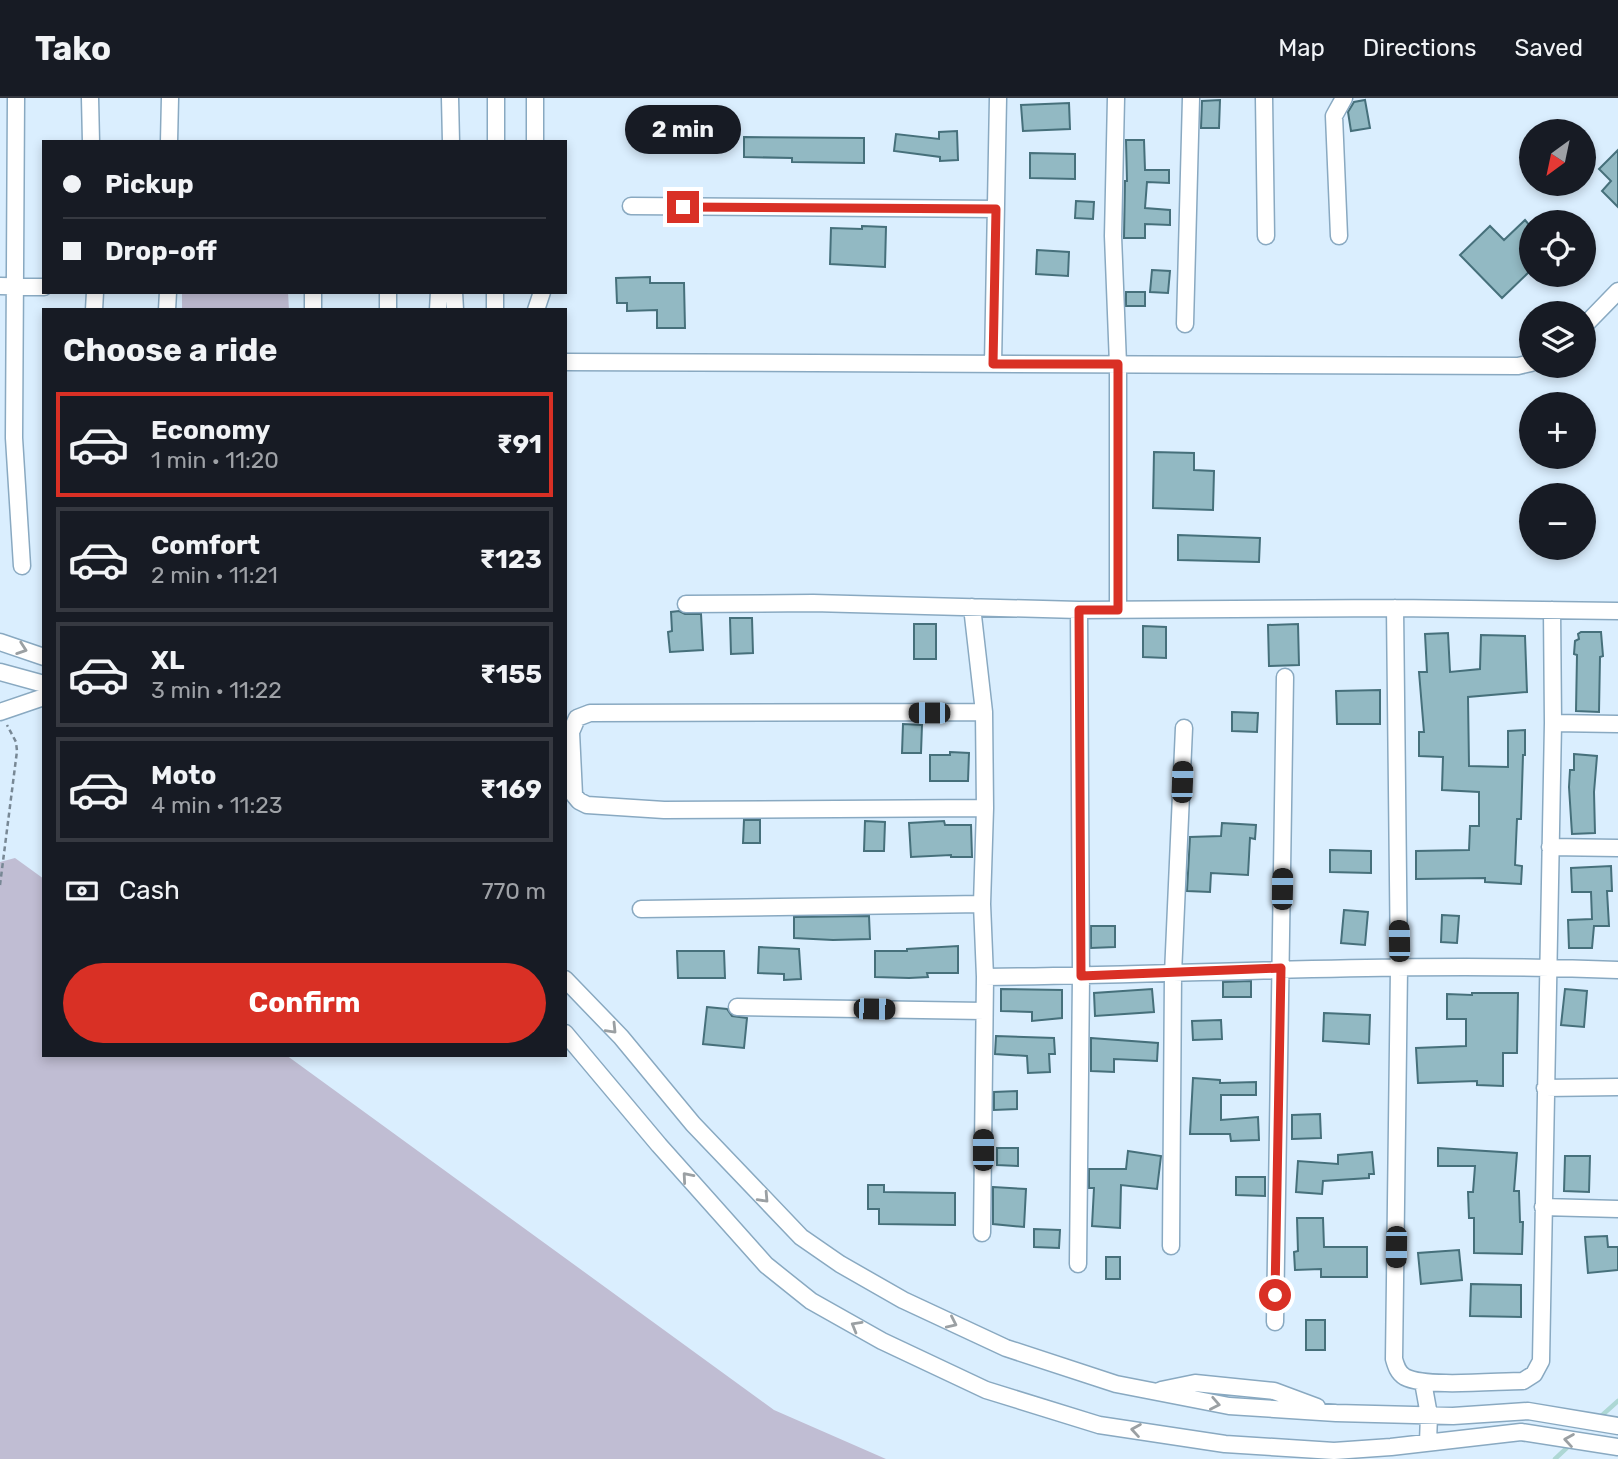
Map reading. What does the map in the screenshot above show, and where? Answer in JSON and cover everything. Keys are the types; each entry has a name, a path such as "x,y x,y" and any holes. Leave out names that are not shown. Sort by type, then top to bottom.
{"street":[{"path":"16,98 7,286 22,566"},
{"path":"90,98 91,140"},
{"path":"169,140 170,98"},
{"path":"450,98 451,140"},
{"path":"483,98 496,117"},
{"path":"496,98 496,140"},
{"path":"535,98 535,140"},
{"path":"993,364 998,98"},
{"path":"1116,98 1113,236 1118,364 1118,610"},
{"path":"1185,324 1191,98"},
{"path":"1264,98 1266,236"},
{"path":"1339,99 1333,131 1339,236"},
{"path":"631,206 996,209"},
{"path":"7,286 42,287"},
{"path":"1596,314 1618,291"},
{"path":"567,362 1519,366"},
{"path":"685,604 813,603 1079,610 1395,608 1618,611"},
{"path":"972,607 984,712 982,1233"},
{"path":"1395,608 1399,968 1394,1359 1397,1370 1404,1377 1423,1382 1523,1381 1534,1374 1541,1361 1553,723 1552,610"},
{"path":"1079,610 1079,1264"},
{"path":"0,642 42,656"},
{"path":"0,672 42,683"},
{"path":"1275,1322 1284,677"},
{"path":"3,718 42,698"},
{"path":"984,712 590,713 577,718 570,732 574,795 587,805 664,810 985,808"},
{"path":"1553,723 1618,724"},
{"path":"1171,1246 1173,974 1184,728"},
{"path":"1550,847 1618,848"},
{"path":"641,909 982,904"},
{"path":"985,977 1173,974 1281,968 1548,967 1618,970"},
{"path":"567,981 621,1037 693,1124 801,1237 840,1264 903,1300 1006,1348 1116,1384 1229,1406 1336,1413 1429,1415 1528,1411 1618,1426"},
{"path":"737,1007 984,1011"},
{"path":"567,1035 766,1265 811,1301 882,1342 986,1391 1099,1425 1225,1444 1334,1451 1521,1432 1618,1447"},
{"path":"1545,1088 1618,1087"},
{"path":"1542,1207 1618,1209"},
{"path":"1423,1382 1429,1415 1428,1442"}],"path":[{"path":"0,885 17,751 16,742 3,718"}],"shaded area":[{"path":"182,294 288,294 289,308 182,308"},
{"path":"15,858 42,878 42,1057 289,1057 774,1410 886,1459 0,1459 0,862"}],"building":[{"path":"1220,100 1219,128 1201,128 1202,101"},
{"path":"1365,100 1370,128 1351,131 1348,112 1354,102"},
{"path":"1069,103 1070,129 1023,131 1021,105"},
{"path":"957,131 958,160 940,161 940,157 894,151 896,134 939,139 939,132"},
{"path":"744,137 864,138 864,163 792,162 792,158 744,157"},
{"path":"1126,140 1144,140 1145,170 1169,170 1169,183 1147,182 1145,208 1170,210 1170,225 1145,224 1145,238 1124,238"},
{"path":"1618,150 1618,207 1602,191 1611,181 1599,169"},
{"path":"1030,153 1075,154 1075,179 1030,178"},
{"path":"1076,201 1094,202 1093,219 1075,218"},
{"path":"862,226 886,227 885,267 830,264 831,228 862,229"},
{"path":"1490,226 1504,240 1519,226 1519,282 1502,298 1460,255"},
{"path":"1037,250 1069,252 1068,276 1036,274"},
{"path":"1152,270 1170,271 1168,293 1150,292"},
{"path":"650,277 650,283 684,283 685,328 657,328 657,310 627,311 627,303 617,303 616,278"},
{"path":"1126,292 1145,292 1145,306 1126,306"},
{"path":"1154,452 1194,453 1194,470 1214,471 1213,510 1153,508"},
{"path":"1178,535 1260,538 1259,562 1178,560"},
{"path":"679,611 685,614 701,614 703,650 670,652 668,632 672,631 671,612"},
{"path":"730,618 752,618 753,653 731,654"},
{"path":"914,624 936,624 936,659 914,659"},
{"path":"1298,624 1299,665 1269,666 1268,625"},
{"path":"1143,626 1166,627 1166,658 1143,657"},
{"path":"1601,632 1603,656 1600,657 1599,712 1576,711 1577,655 1574,654 1575,641 1579,639 1578,634"},
{"path":"1448,633 1450,672 1480,669 1481,635 1525,636 1527,692 1468,697 1469,766 1508,767 1508,731 1525,730 1521,819 1517,819 1515,865 1522,866 1521,884 1485,882 1485,878 1416,879 1416,851 1469,850 1470,826 1479,826 1479,792 1442,790 1443,757 1419,756 1419,732 1424,732 1419,672 1427,672 1425,634"},
{"path":"1380,690 1380,724 1337,724 1336,691"},
{"path":"1232,712 1258,713 1257,732 1232,731"},
{"path":"903,724 922,725 921,753 902,753"},
{"path":"950,752 969,753 968,781 930,781 930,755 950,755"},
{"path":"1574,754 1597,756 1595,833 1572,834 1569,787 1570,770 1574,770"},
{"path":"744,820 760,820 760,843 743,843"},
{"path":"865,821 885,822 884,851 864,851"},
{"path":"944,821 945,825 971,825 972,857 911,857 909,823"},
{"path":"1222,823 1256,825 1255,839 1250,838 1248,875 1211,873 1210,892 1187,891 1190,837 1221,836"},
{"path":"1330,850 1371,851 1371,873 1330,872"},
{"path":"1611,866 1612,891 1607,891 1609,926 1594,926 1592,948 1569,948 1568,920 1592,919 1591,892 1572,892 1571,868"},
{"path":"1344,910 1368,912 1365,945 1341,943"},
{"path":"1442,915 1459,916 1457,943 1441,942"},
{"path":"869,916 870,939 794,938 794,917"},
{"path":"1091,926 1115,926 1115,947 1091,948"},
{"path":"958,946 958,973 927,973 928,977 909,978 875,977 875,951"},
{"path":"759,947 799,949 801,979 784,980 784,974 758,973"},
{"path":"677,951 724,951 725,978 678,978"},
{"path":"1251,981 1251,997 1223,997 1223,982"},
{"path":"1001,989 1062,990 1062,1018 1032,1021 1032,1012 1001,1011"},
{"path":"1152,989 1154,1012 1095,1016 1094,993"},
{"path":"1565,989 1587,991 1584,1027 1561,1025"},
{"path":"1518,993 1517,1053 1503,1053 1503,1086 1477,1085 1477,1081 1418,1083 1416,1048 1466,1046 1466,1019 1447,1019 1447,994"},
{"path":"707,1007 727,1009 732,1016 747,1018 744,1048 703,1044"},
{"path":"1324,1013 1370,1015 1369,1044 1323,1041"},
{"path":"1221,1020 1222,1039 1193,1040 1192,1021"},
{"path":"996,1036 1054,1038 1055,1054 1049,1054 1050,1072 1028,1073 1027,1056 995,1054"},
{"path":"1091,1038 1158,1043 1157,1061 1114,1059 1114,1072 1091,1071"},
{"path":"1193,1078 1220,1080 1220,1083 1256,1082 1256,1095 1221,1095 1221,1120 1258,1117 1259,1140 1231,1141 1230,1134 1190,1134"},
{"path":"1017,1091 1017,1109 994,1110 994,1092"},
{"path":"1320,1114 1321,1138 1292,1139 1292,1115"},
{"path":"997,1148 1018,1148 1018,1166 997,1165"},
{"path":"1438,1148 1517,1153 1514,1191 1519,1191 1520,1222 1523,1222 1522,1254 1474,1253 1474,1218 1469,1218 1468,1192 1473,1192 1475,1166 1438,1166"},
{"path":"1128,1151 1161,1156 1157,1189 1121,1185 1120,1228 1092,1226 1094,1188 1089,1188 1089,1169 1126,1169"},
{"path":"1372,1152 1374,1174 1369,1174 1369,1178 1323,1181 1322,1194 1296,1192 1298,1161 1338,1164 1338,1155"},
{"path":"1565,1156 1590,1156 1589,1192 1564,1191"},
{"path":"1236,1177 1265,1177 1265,1196 1236,1195"},
{"path":"868,1185 884,1185 884,1192 955,1193 955,1225 879,1224 879,1209 868,1209"},
{"path":"993,1187 1026,1189 1024,1227 993,1224"},
{"path":"1297,1218 1323,1218 1324,1247 1367,1247 1367,1277 1321,1277 1321,1269 1295,1270 1294,1252 1298,1251"},
{"path":"1034,1229 1060,1230 1059,1248 1034,1247"},
{"path":"1607,1236 1608,1247 1618,1247 1618,1270 1588,1273 1585,1237"},
{"path":"1459,1250 1462,1280 1421,1284 1418,1253"},
{"path":"1106,1257 1120,1257 1120,1279 1106,1279"},
{"path":"1471,1284 1521,1285 1521,1317 1470,1316"},
{"path":"1306,1320 1325,1320 1325,1350 1306,1350"}],"waterway":[{"path":"1599,1418 1618,1401"},
{"path":"1555,1459 1572,1443"}],"route":[{"path":"683,207 996,209 993,364 1118,364 1118,610 1079,610 1081,976 1281,968 1275,1295"}]}
